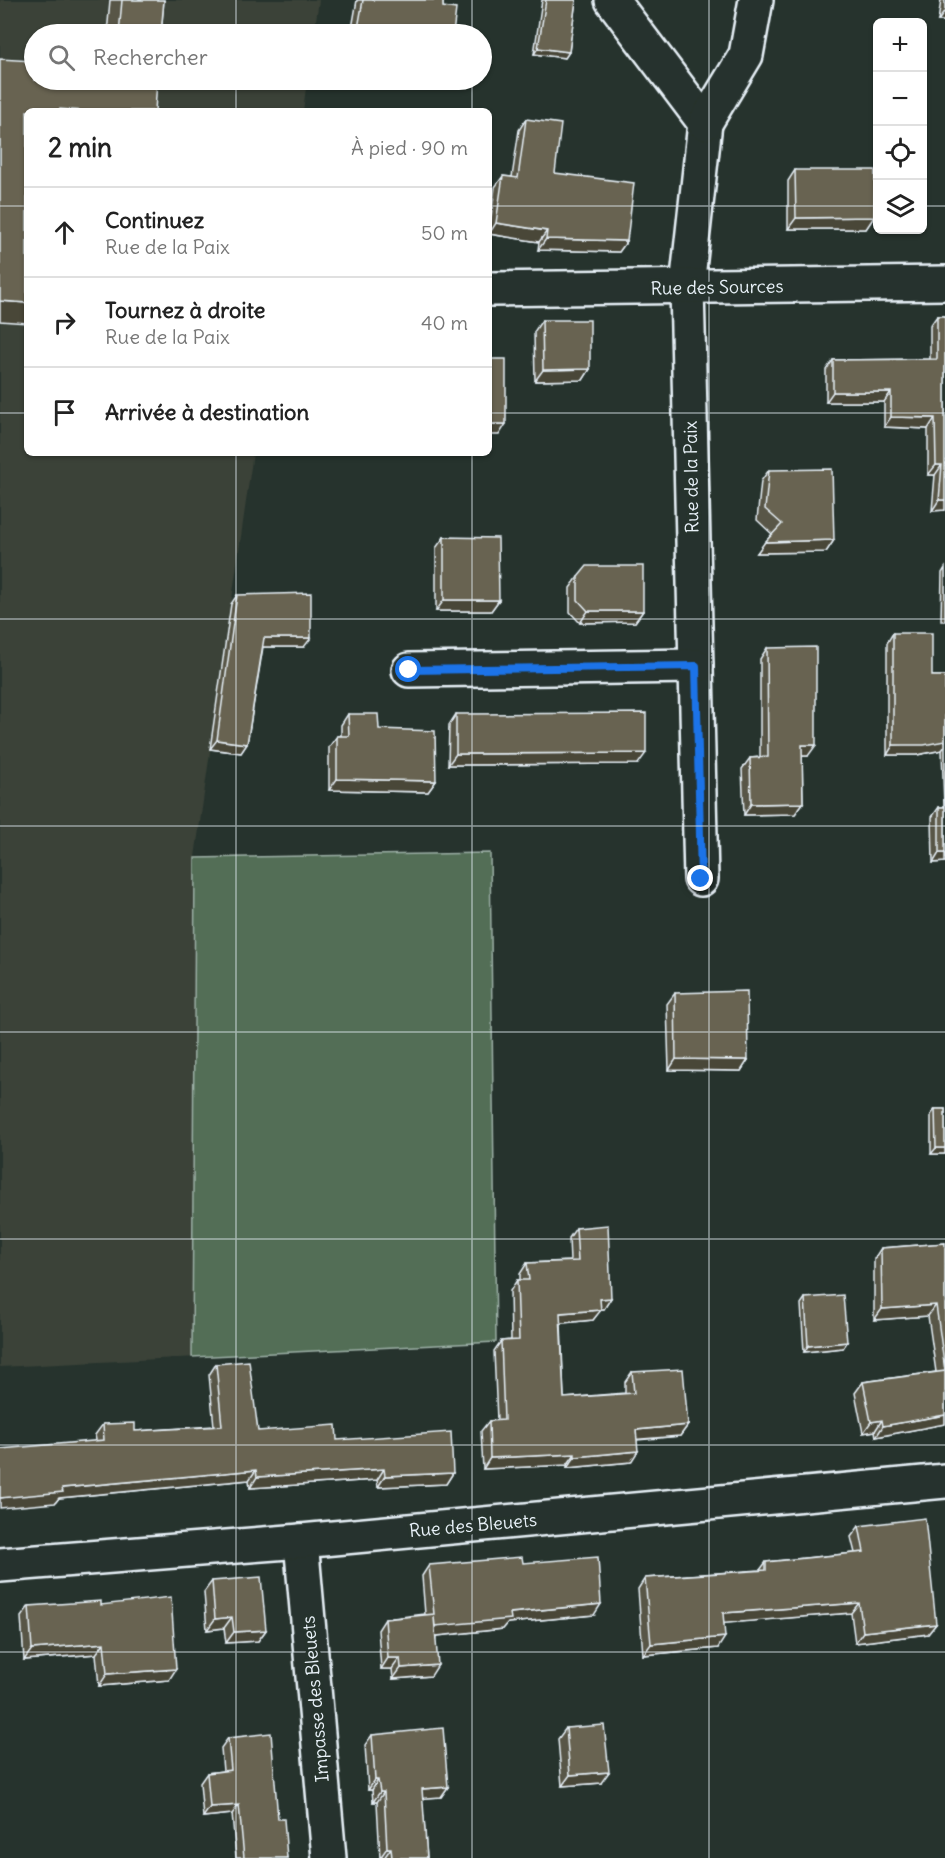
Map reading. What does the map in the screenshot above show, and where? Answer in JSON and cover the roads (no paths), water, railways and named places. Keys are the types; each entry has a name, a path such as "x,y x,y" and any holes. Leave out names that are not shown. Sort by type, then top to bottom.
{"street":[{"path":"612,0 705,123 746,55 756,0"},
{"name":"Rue de la Paix","path":"701,879 687,287 705,123"},
{"name":"Rue des Sources","path":"492,289 945,283"},
{"path":"409,670 696,666"},
{"name":"Rue des Bleuets","path":"0,1565 301,1541 945,1481"},
{"name":"Impasse des Bleuets","path":"301,1541 329,1858"}]}
